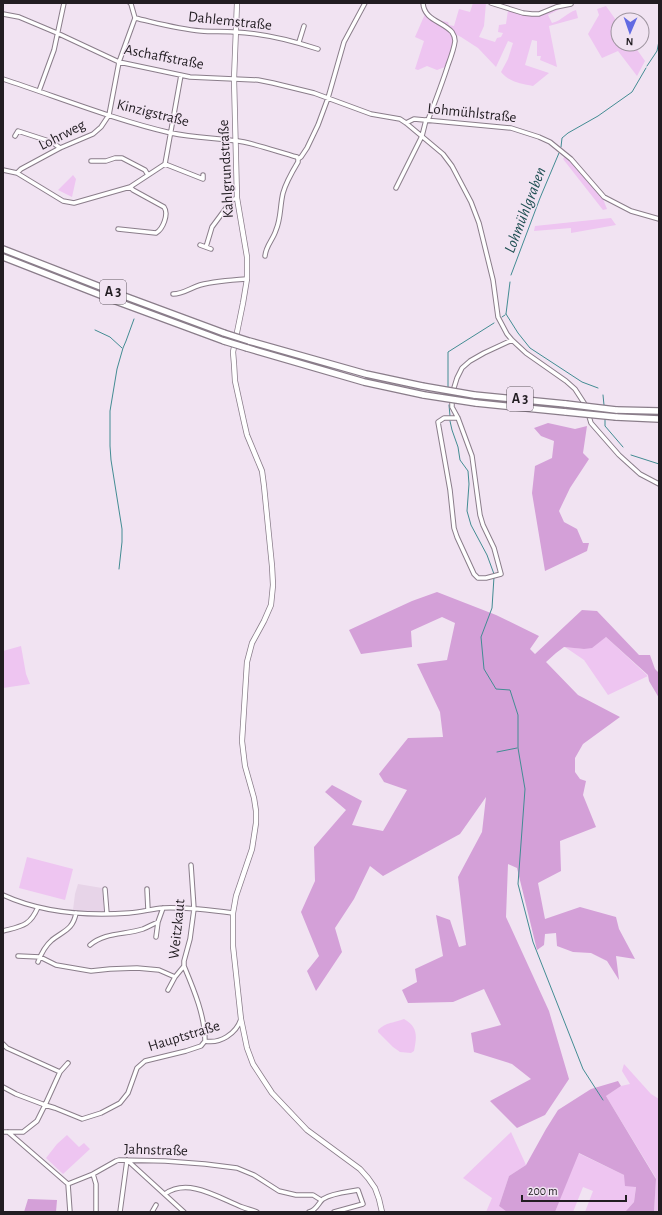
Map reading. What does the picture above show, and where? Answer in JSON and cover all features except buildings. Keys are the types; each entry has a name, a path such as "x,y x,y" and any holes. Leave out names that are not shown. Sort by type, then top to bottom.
{"highway":[{"name":"A 3","path":"3,249 224,333 366,374 422,386 474,394 616,410 659,411"},
{"name":"A 3","path":"3,257 224,341 364,382 476,403 616,417 659,419"}],"main road":[{"name":"Kahlgrundstraße","path":"236,3 234,79 237,198 247,257 247,279 233,352 235,381 247,435 262,471 273,585 271,605 252,643 247,662 242,741 245,766 255,804 256,823 252,849 236,896 233,912 233,946 241,1019 247,1048 253,1064 272,1093 307,1130 360,1169 375,1188 380,1199 382,1212"}],"street":[{"path":"39,91 54,50 64,3"},
{"path":"130,3 135,18"},
{"path":"265,256 265,248 273,238 277,229 283,194 287,182 298,162 298,159 307,148 318,124 328,98 344,42 365,3"},
{"path":"396,188 422,136 446,73 455,40 455,36 450,30 427,14 423,9 422,3"},
{"path":"491,3 523,13 532,14 539,14 556,7 571,4"},
{"name":"Aschaffstraße","path":"3,14 19,17 58,33 120,62 181,75 205,78 258,80 314,93 328,98"},
{"name":"Dahlemstraße","path":"135,18 202,32 235,32 262,35 299,42 318,49"},
{"name":"Lohrweg","path":"17,173 21,169 60,148 93,134 101,127 109,114 120,62 135,18"},
{"path":"299,42 304,26"},
{"path":"3,170 17,173 68,203 79,202 130,187 165,164 172,132 181,75"},
{"name":"Kinzigstraße","path":"3,80 109,114 172,132 260,146 297,157 298,159"},
{"name":"Lohmühlstraße","path":"328,98 371,114 400,119 406,123 414,119 511,128 539,137 550,142 571,159 591,184 604,197 631,211 659,220"},
{"path":"406,123 443,154 452,166 471,202 479,223 493,280 500,324 512,340 575,389 586,406 590,423 619,455 640,474 659,484"},
{"path":"15,136 18,131 52,142 60,148"},
{"path":"91,161 106,161 115,158 122,158 145,170 148,175"},
{"path":"165,164 203,177 203,183"},
{"path":"118,229 156,233 159,231 167,215 167,210 164,207 130,187"},
{"path":"206,247 212,227 224,209 232,200 237,198"},
{"path":"200,245 211,249"},
{"path":"173,294 181,294 201,285 247,279"},
{"path":"458,418 444,418 438,422 450,490 454,528 476,578 481,579 502,574 494,548 480,515 472,456 458,418 452,407 453,391 462,368 470,361 512,340"},
{"name":"Weitzkaut","path":"191,865 194,909 190,939 184,966 198,1000 205,1034 205,1042"},
{"path":"105,889 107,914"},
{"path":"147,889 148,910"},
{"path":"4,897 38,907 76,913 131,913 163,908 233,912"},
{"path":"3,931 24,926 34,916 38,907"},
{"path":"156,937 158,922 163,908"},
{"path":"38,962 51,941 70,928 75,921 76,913"},
{"path":"90,945 101,938 112,934 144,929 158,922"},
{"path":"18,956 40,957 56,965 79,970 91,971 137,968 159,970 175,977"},
{"path":"168,990 175,977 184,966"},
{"name":"Hauptstraße","path":"3,1087 16,1094 82,1119 101,1113 120,1103 128,1093 137,1068 145,1061 202,1046 205,1042 211,1043 219,1041 228,1036 237,1028 241,1019"},
{"path":"3,1044 7,1048 60,1072"},
{"path":"3,1132 22,1132 37,1121 60,1072 68,1063"},
{"path":"8,1132 68,1184 70,1212"},
{"path":"125,1160 184,1212"},
{"path":"120,1212 125,1160"},
{"name":"Jahnstraße","path":"68,1184 93,1174 116,1161 125,1160 205,1164 236,1168 254,1175 279,1191 296,1195 313,1195 321,1200"},
{"path":"93,1174 96,1184 96,1212"},
{"path":"165,1194 177,1188 196,1189 219,1196 242,1208 257,1212"},
{"path":"310,1212 318,1206 321,1200 330,1195 358,1190 363,1204 334,1212"},
{"path":"152,1212 156,1205"}],"shaded area":[{"path":"473,3 486,3 484,26 479,37 495,42 503,33 498,32 499,25 506,24 508,10 521,15 528,15 562,8 548,15 552,23 576,10 578,18 549,26 557,67 540,60 541,56 537,56 537,41 532,40 525,65 549,73 533,86 511,80 501,72 508,59 513,43 508,41 496,67 478,48 443,24 442,21 448,22 449,25 454,26 459,9 470,12"},
{"path":"606,6 610,12 610,52 616,52 602,58 588,34 599,15 597,9"},
{"path":"425,14 451,33 453,37 452,50 445,67 437,70 427,66 418,70 415,69 424,41 415,37"},
{"path":"619,52 639,52 645,61 637,76"},
{"path":"565,156 603,199 607,209 603,210 563,159"},
{"path":"73,175 76,179 72,197 58,190"},
{"path":"611,218 616,225 571,233 571,228 534,231 535,226"},
{"path":"548,423 575,429 587,426 583,453 589,459 570,488 559,511 564,522 577,529 583,543 589,543 587,551 545,571 532,493 535,466 552,458 554,441 541,436 534,428"},
{"path":"437,592 496,615 539,636 530,649 535,654 582,610 597,611 639,655 650,655 655,669 659,673 659,698 649,681 648,675 606,637 592,648 584,649 564,647 546,662 578,695 620,717 583,744 575,758 575,772 580,779 586,781 583,795 596,827 560,841 561,871 538,883 545,919 580,907 616,917 619,929 635,959 616,956 619,980 607,961 591,953 573,952 557,946 556,933 545,934 544,945 537,950 517,868 508,864 506,917 549,1011 569,1079 545,1115 517,1128 490,1101 531,1079 512,1064 474,1052 471,1033 501,1025 484,989 453,1002 408,1003 402,990 417,982 415,969 443,956 436,915 450,920 459,947 466,945 458,877 482,832 486,797 460,834 383,876 370,866 354,899 335,928 342,952 316,991 307,971 319,956 301,912 315,881 314,847 346,810 325,792 332,785 362,801 352,825 383,831 407,790 384,782 379,774 408,738 443,737 440,712 417,664 447,660 455,623 442,617 411,631 412,647 361,654 349,630 412,601"},
{"path":"606,637 648,676 608,695 584,660 565,647 584,649"},
{"path":"21,646 26,674 30,684 3,688 3,651"},
{"path":"27,857 73,869 65,900 19,888"},
{"path":"78,884 102,888 104,912 73,910"},
{"path":"404,1019 412,1025 416,1036 414,1051 411,1053 400,1052 378,1032 378,1030 384,1025"},
{"path":"624,1064 651,1094 659,1099 659,1212 654,1212 656,1178 606,1096 621,1086 630,1084 622,1071"},
{"path":"618,1081 621,1086 606,1096 656,1179 654,1212 625,1212 634,1202 636,1187 625,1186 624,1175 579,1153 555,1212 507,1212 499,1206 509,1176 526,1165 558,1110 591,1089"},
{"path":"511,1132 526,1165 509,1176 499,1206 507,1212 486,1212 492,1198 463,1178"},
{"path":"67,1135 79,1147 84,1143 90,1149 63,1174 46,1158 57,1144"},
{"path":"578,1153 624,1175 636,1186 634,1202 625,1212 585,1212 593,1191 583,1187 573,1212 555,1212"},
{"path":"28,1199 57,1200 56,1212 24,1212"}],"waterway":[{"name":"Lohmühlgraben","path":"647,66 657,51 659,41"},
{"name":"Lohmühlgraben","path":"561,147 562,138 568,133 598,116 632,92 646,68"},
{"name":"Lohmühlgraben","path":"511,275 540,198 559,153"},
{"name":"Lohmühlgraben","path":"506,314 510,282"},
{"path":"506,314 530,348 582,382 598,388"},
{"path":"119,569 122,529 111,460 110,411 117,369 134,319"},
{"path":"448,389 448,352 494,323"},
{"path":"95,330 110,337 122,348"},
{"path":"603,395 604,405"},
{"path":"449,405 450,416"},
{"path":"605,419 605,426 623,447"},
{"path":"450,421 458,447 460,460 468,471 469,484 467,511 471,525 487,555 494,574"},
{"path":"631,455 659,464"},
{"path":"494,577 492,608 481,637 484,669 496,689 510,690 518,715 518,748 525,789 518,884 533,942 583,1069 603,1100"},
{"path":"497,752 517,748"}]}
